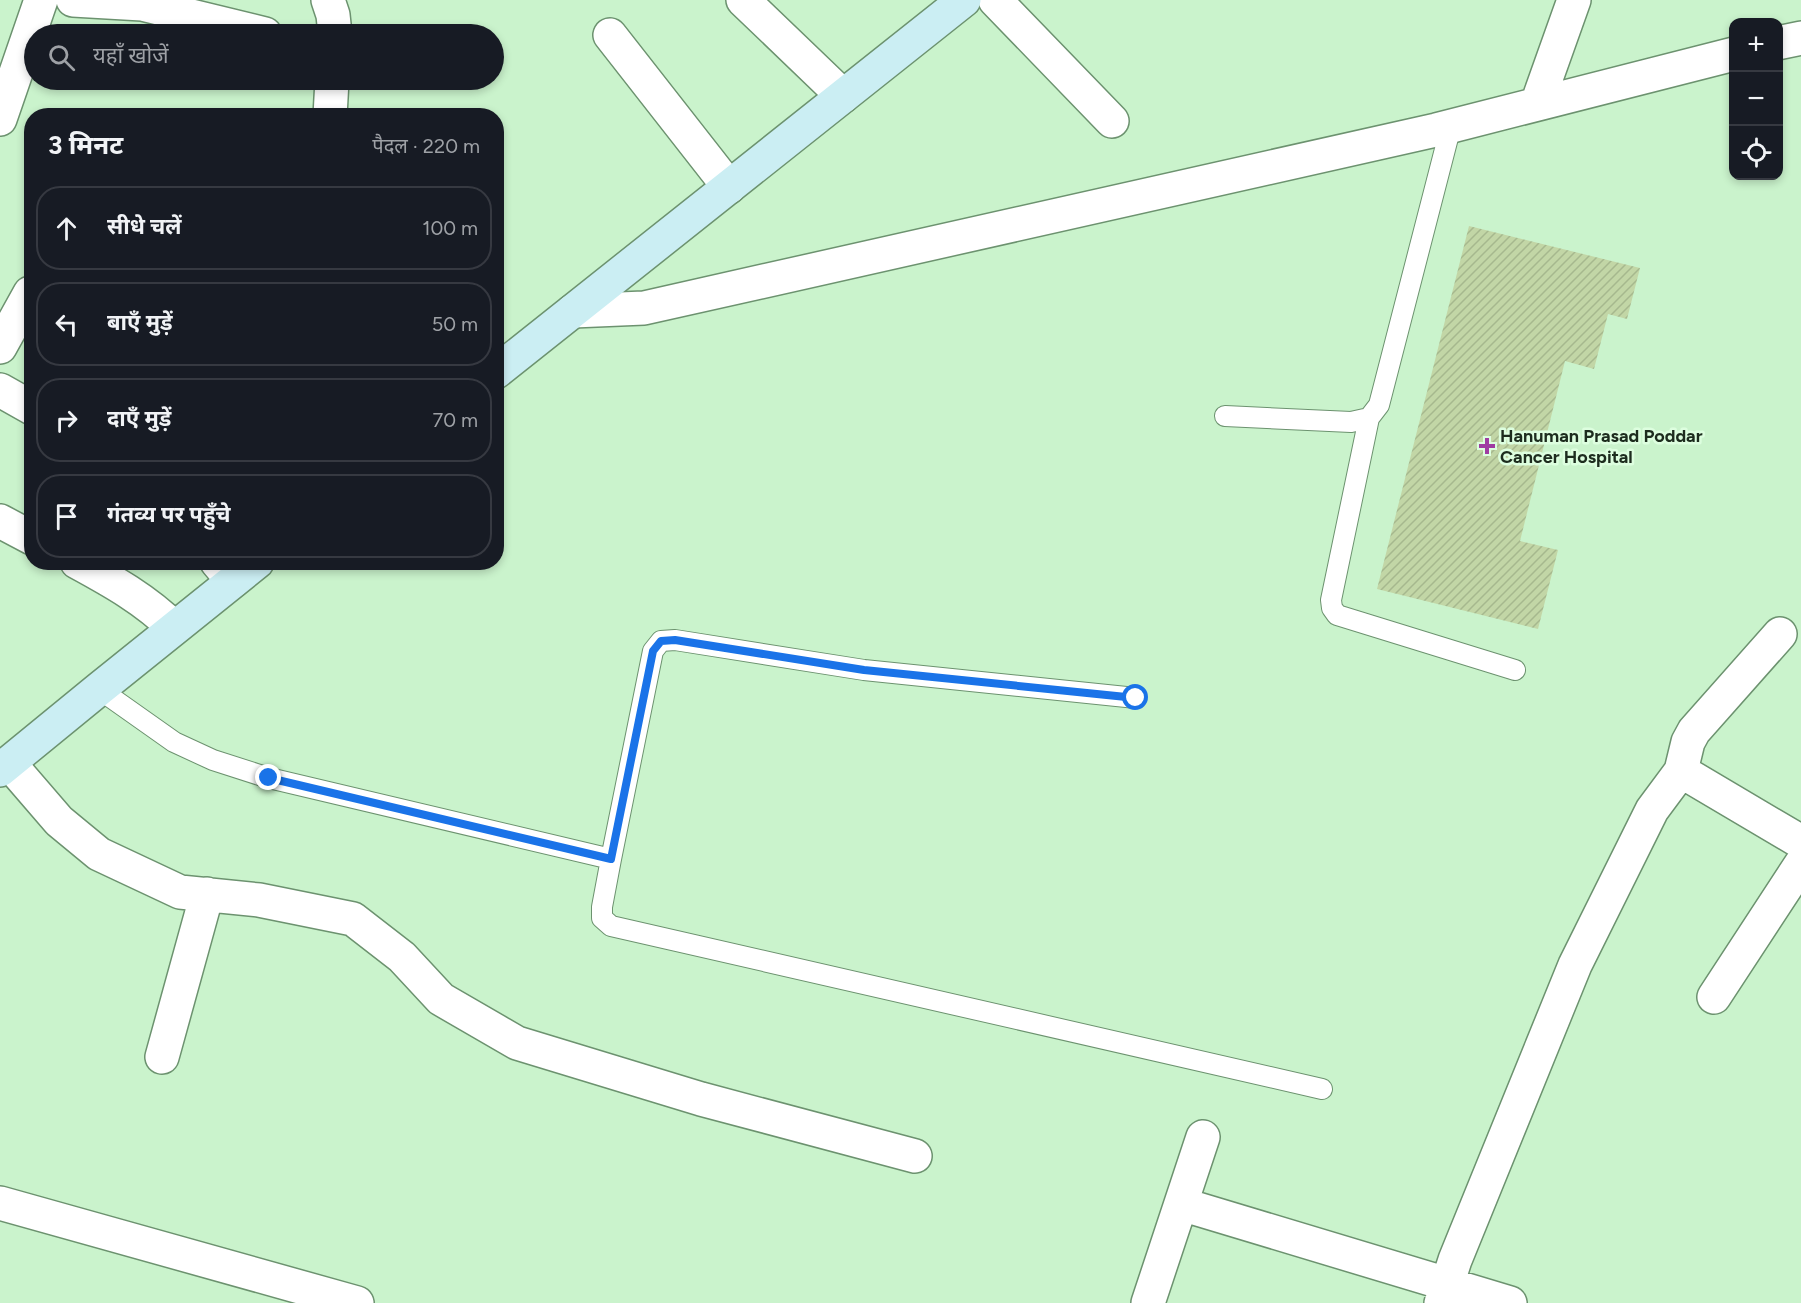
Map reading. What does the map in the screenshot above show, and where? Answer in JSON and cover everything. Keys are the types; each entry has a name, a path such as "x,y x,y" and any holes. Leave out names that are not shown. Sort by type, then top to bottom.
{"main road":[{"path":"504,366 964,0"},
{"path":"5,766 174,628 235,570"}],"street":[{"path":"32,24 40,0"},
{"path":"73,0 142,4 225,24"},
{"path":"328,0 334,24"},
{"path":"743,0 843,96"},
{"path":"995,0 1112,122"},
{"path":"1537,104 1574,0"},
{"path":"610,35 729,187"},
{"path":"1783,42 1801,38"},
{"path":"0,119 24,48"},
{"path":"573,310 644,308 1451,126 1729,55"},
{"path":"330,108 331,90"},
{"path":"0,347 24,303"},
{"path":"0,390 24,404"},
{"path":"0,521 24,534"},
{"path":"91,570 122,587 174,628"},
{"path":"1444,1294 1455,1260 1575,965 1652,810 1681,771 1688,742 1694,731 1780,634"},
{"path":"5,766 59,821 99,854 180,892 260,900 353,919 402,957 441,999 518,1043 701,1099 915,1156"},
{"path":"1681,771 1801,842"},
{"path":"1714,997 1801,864"},
{"path":"162,1057 207,894"},
{"path":"1148,1303 1203,1137"},
{"path":"0,1203 357,1303"},
{"path":"1181,1204 1444,1294 1510,1303"}],"lane":[{"path":"1451,126 1379,405 1369,418 1331,600 1332,608 1337,615 1515,670"},
{"path":"1225,416 1352,422 1369,418"},
{"path":"1136,698 864,670 675,640 661,641 653,651 611,859 602,918 611,926 1322,1089"},
{"path":"99,689 174,742 224,764 269,778 611,859"}],"building":[{"path":"1469,226 1640,268 1627,319 1608,314 1594,369 1565,361 1520,541 1558,550 1538,629 1377,589"}],"place":[{"name":"Hanuman Prasad Poddar Cancer Hospital","path":"1487,446"}],"route":[{"path":"269,778 611,859 653,651 661,641 675,640 864,670 1136,698"}]}
